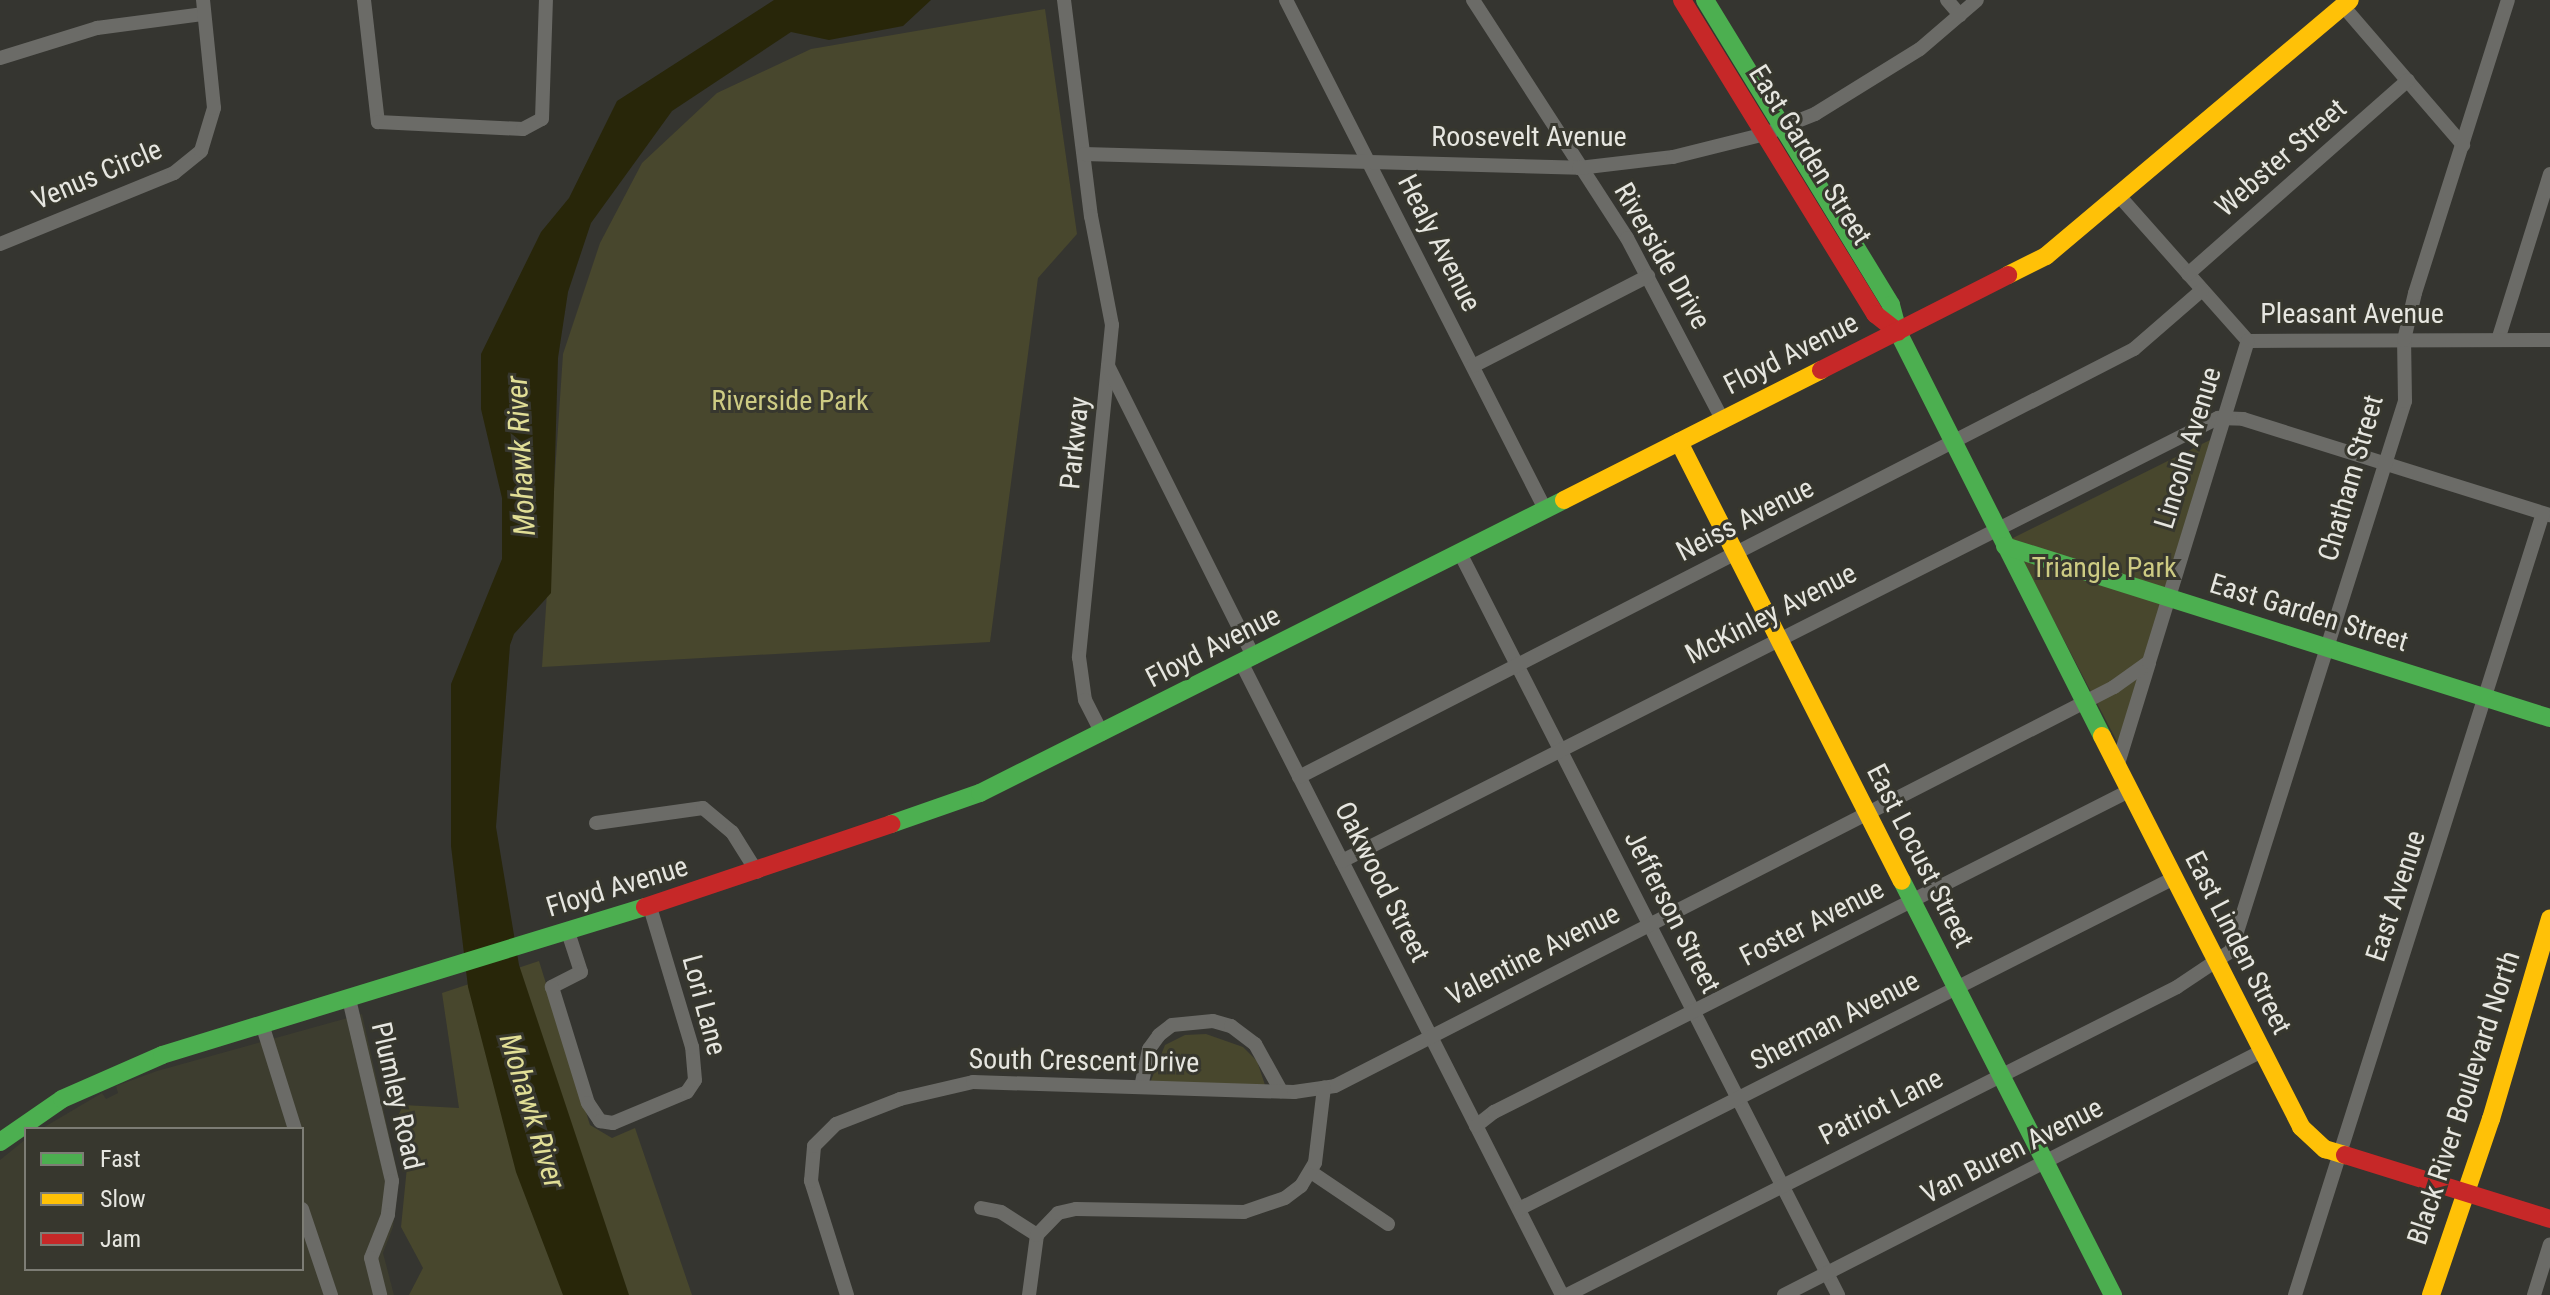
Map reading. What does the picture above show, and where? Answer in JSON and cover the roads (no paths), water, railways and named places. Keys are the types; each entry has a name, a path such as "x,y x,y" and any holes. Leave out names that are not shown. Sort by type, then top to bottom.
{"street":[{"path":"364,0 373,106 378,122 386,125 523,129 539,124 546,0"},
{"name":"Parkway","path":"1064,0 1091,216 1109,295 1108,366 1079,657 1085,700 1102,734"},
{"name":"Healy Avenue","path":"1286,0 1545,509"},
{"name":"Riverside Drive","path":"1473,0 1648,276 1722,419"},
{"name":"East Garden Street","path":"1682,0 1875,314 1898,332"},
{"name":"East Garden Street","path":"1705,0 1891,305 1898,332 2000,537 2169,598 2550,718"},
{"path":"1947,0 1960,15"},
{"name":"Roosevelt Avenue","path":"1084,154 1579,168 1673,157 1784,128 1870,84 1977,0"},
{"name":"Chatham Street","path":"2218,964 2231,951 2249,903 2386,465 2405,401 2404,340 2508,0"},
{"path":"2347,3 2463,145"},
{"name":"Floyd Avenue","path":"0,1141 62,1099 105,1077 262,1024 535,943 757,872 980,793 1102,734 2046,256 2121,198 2347,3"},
{"path":"0,58 97,28 203,7"},
{"name":"Venus Circle","path":"0,244 174,173 201,151 214,108 203,7"},
{"name":"Webster Street","path":"2188,274 2408,80"},
{"path":"2498,340 2550,174"},
{"name":"Pleasant Avenue","path":"2121,198 2248,341 2550,340"},
{"path":"1473,366 1648,276"},
{"name":"Neiss Avenue","path":"1299,777 1516,663 1735,555 2134,349 2202,290"},
{"name":"Lincoln Avenue","path":"2117,767 2248,341"},
{"name":"Oakwood Street","path":"1108,366 1248,661 1299,777 1565,1295"},
{"path":"2224,417 2546,514"},
{"name":"McKinley Avenue","path":"1342,861 1779,641 2000,537 2224,417"},
{"name":"East Locust Street","path":"1679,442 2113,1295"},
{"name":"East Avenue","path":"2295,1295 2546,514"},
{"name":"East Linden Street","path":"2000,537 2088,703 2129,791 2301,1127 2312,1140 2340,1153 2550,1219"},
{"name":"Jefferson Street","path":"1460,553 1838,1295"},
{"path":"2088,703 2149,662"},
{"name":"Valentine Avenue","path":"1324,1088 1379,1066 1649,925 2088,703"},
{"name":"Foster Avenue","path":"1476,1126 1494,1112 2129,791"},
{"path":"596,823 703,808 732,832 757,872"},
{"name":"Sherman Avenue","path":"1519,1209 2174,878"},
{"name":"Lori Lane","path":"568,932 581,972 552,987 588,1103 600,1121 613,1123 687,1092 695,1080 692,1047 650,907"},
{"name":"Black River Boulevard North","path":"2431,1295 2550,918"},
{"name":"Patriot Lane","path":"1565,1295 2218,964"},
{"name":"Plumley Road","path":"349,999 392,1181 388,1215 371,1258 380,1295"},
{"path":"1141,1087 1149,1049 1159,1035 1172,1025 1213,1021 1231,1026 1255,1044 1281,1091"},
{"path":"262,1024 294,1127"},
{"name":"Van Buren Avenue","path":"1784,1295 2262,1051"},
{"name":"South Crescent Drive","path":"847,1295 811,1181 811,1154 836,1124 942,1087 993,1082 1281,1091 1324,1088"},
{"path":"1029,1295 1037,1235 1045,1221 1076,1209 1263,1208 1285,1198 1311,1172 1320,1147 1324,1088"},
{"path":"281,1127 285,1099"},
{"path":"1311,1172 1388,1224"},
{"path":"981,1208 1001,1212 1037,1235"},
{"path":"304,1215 331,1295"},
{"path":"2534,1295 2550,1244"}],"water":[{"name":"Mohawk River","path":"774,0 931,0 903,26 829,40 791,32 672,111 591,223 568,292 558,358 551,593 514,634 510,645 496,827 519,965 629,1295 563,1295 516,1172 468,987 451,846 451,684 502,559 502,498 481,409 481,354 541,232 569,198 617,101"}],"park label":[{"name":"Riverside Park","path":"790,401"},
{"name":"Triangle Park","path":"2104,568"}]}
